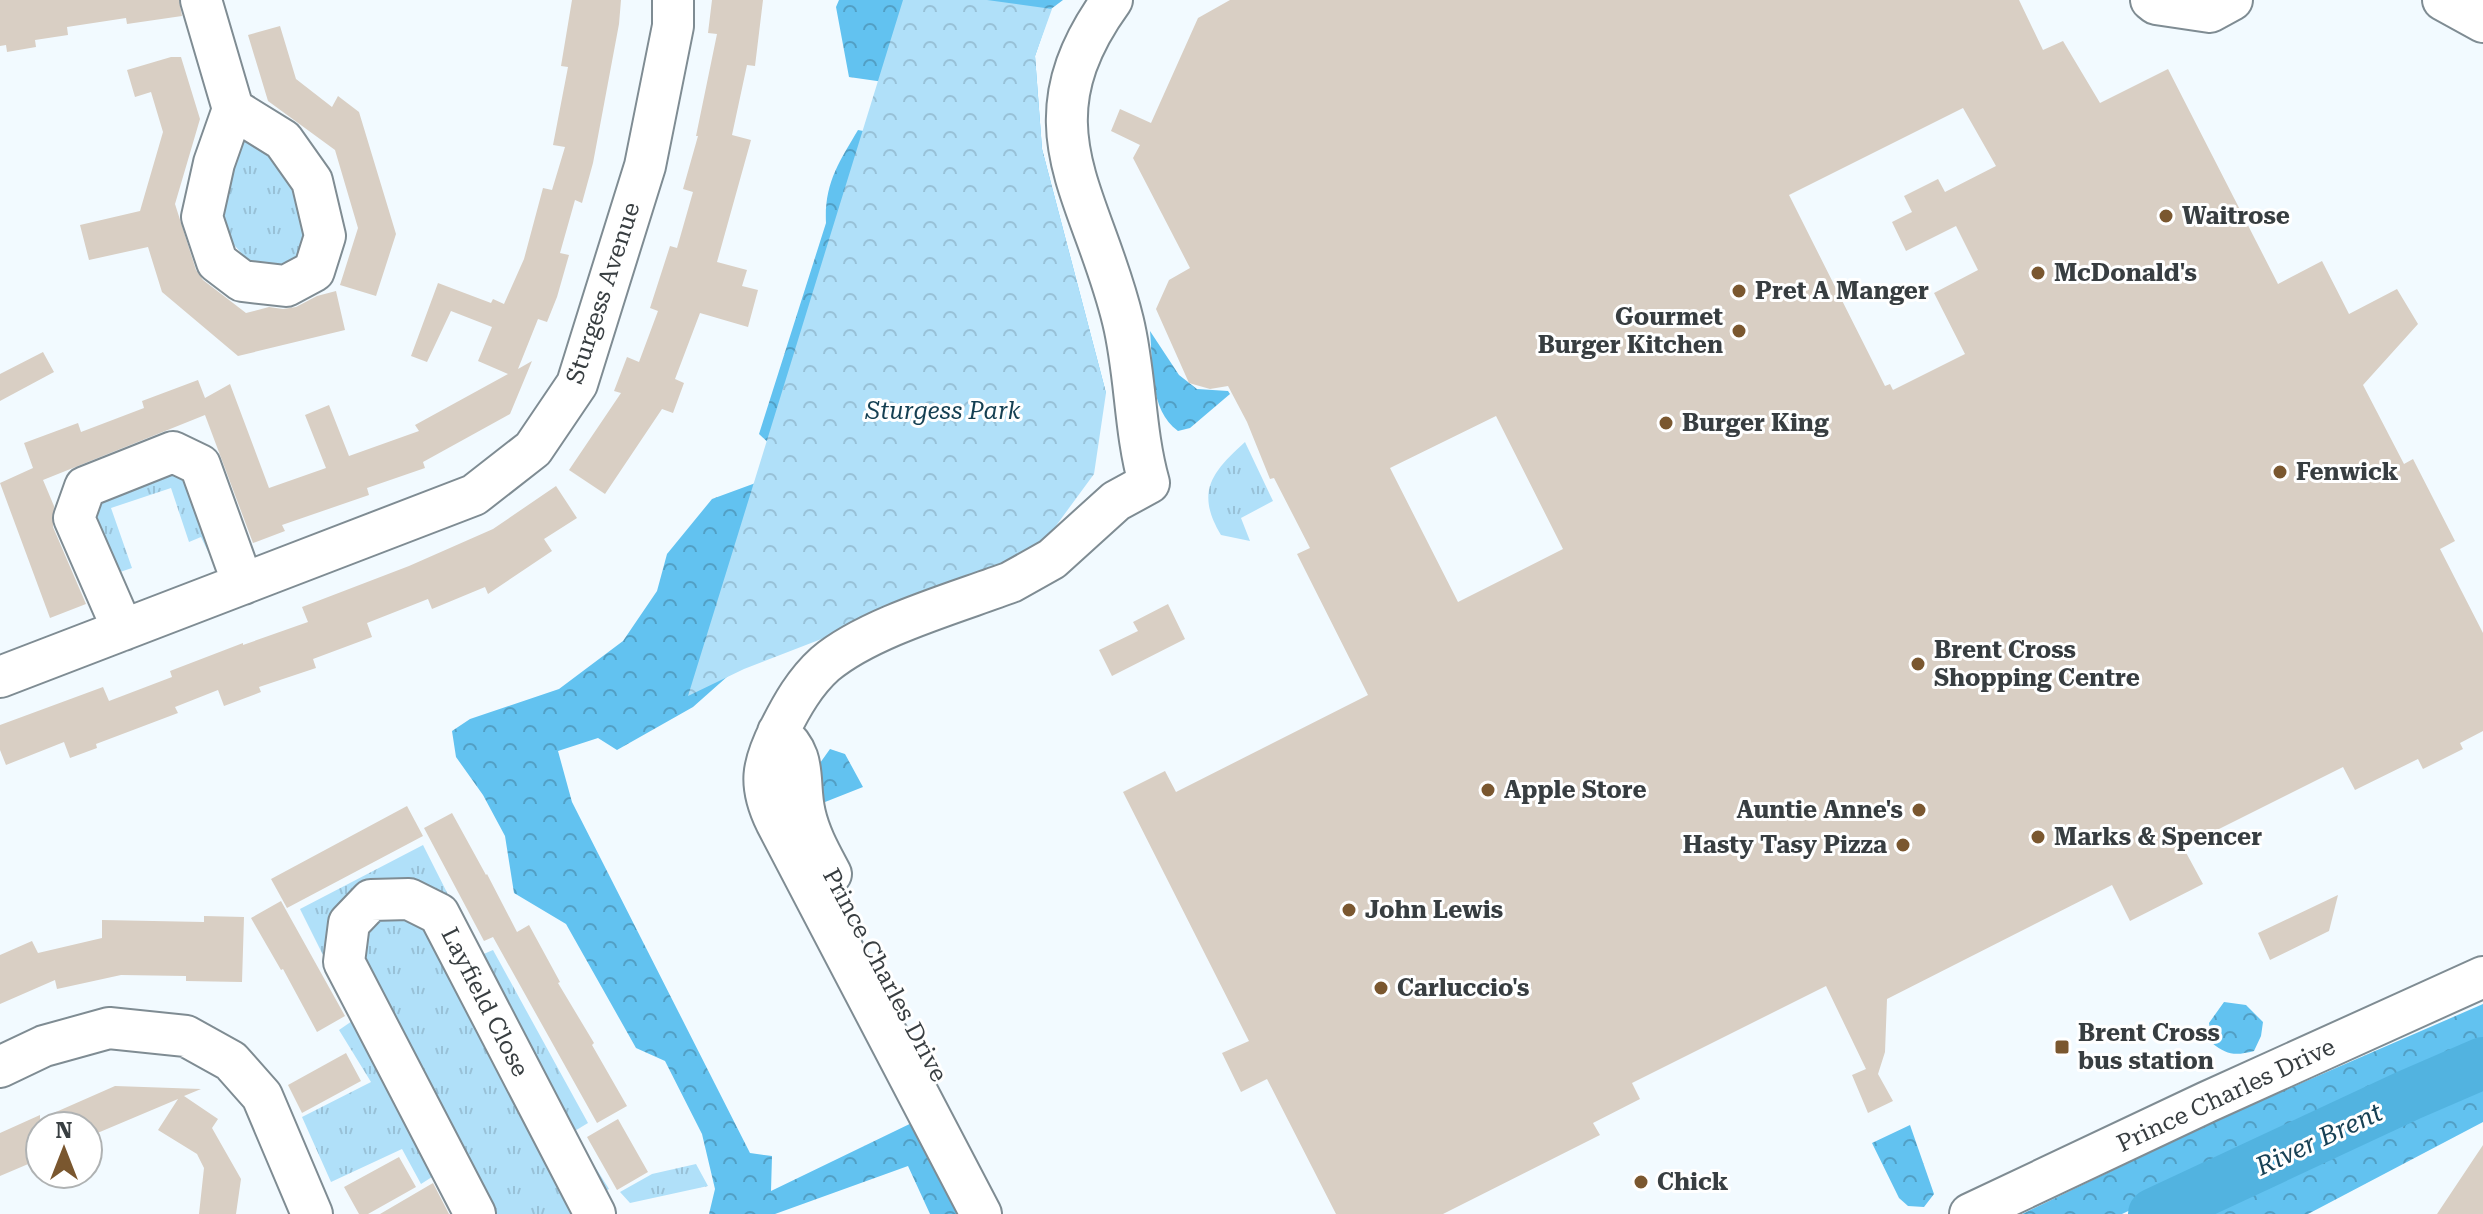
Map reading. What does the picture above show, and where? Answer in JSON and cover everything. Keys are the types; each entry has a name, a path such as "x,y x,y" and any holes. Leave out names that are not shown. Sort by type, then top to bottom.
{"street":[{"path":"201,0 233,109"},
{"name":"Sturgess Avenue","path":"0,677 474,495 533,449 577,384 582,369 645,166 673,26 673,0"},
{"name":"Prince Charles Drive","path":"981,1214 768,805 764,767 769,749 805,686 823,666 844,650 868,637 1032,571 1072,543 1116,501 1149,483 1142,456 1124,323 1073,170 1065,128 1066,106 1075,64 1112,0"},
{"path":"2156,1 2210,12 2232,0"},
{"path":"2443,0 2483,22"},
{"path":"123,630 74,518 85,487 173,452 200,465 243,584"},
{"name":"Prince Charles Drive","path":"778,732 795,750 800,761 805,815 820,853 1009,1214"},
{"name":"Layfield Close","path":"475,1214 344,962 349,923 371,900 409,899 439,914 595,1214"},
{"name":"Prince Charles Drive","path":"1970,1214 2483,977"},
{"path":"0,1067 44,1046 109,1028 186,1036 231,1061 262,1096 312,1214"}],"green space":[{"name":"Sturgess Park","path":"839,0 1063,0 1051,9 1035,56 1042,149 1106,393 746,660 693,707 617,750 598,738 558,751 572,802 750,1153 772,1156 771,1191 922,1118 967,1214 930,1214 908,1166 775,1214 709,1214 715,1189 702,1134 665,1061 636,1048 566,924 514,893 505,836 483,795 456,757 452,731 470,719 559,689 623,641 657,591 667,554 712,499 761,481 884,82 849,77 836,7"},
{"name":"Sturgess Park","path":"903,0 987,0 1052,9 1035,56 1042,149 1106,393 1094,474 1036,553 744,669 688,696"},
{"path":"240,127 290,175 310,242 298,259 273,266 247,259 222,232 222,200"},
{"path":"858,130 874,133 775,449 759,434 826,223 830,185"},
{"path":"1150,331 1179,375 1197,389 1228,391 1230,394 1190,428 1178,431 1169,422 1157,399"},
{"path":"1245,442 1273,501 1241,518 1250,541 1221,535 1213,520 1208,495 1216,473"},
{"path":"172,461 218,532 211,558 201,537 189,542 171,488 111,508 132,568 120,572 125,591 84,517 93,490"},
{"path":"830,749 845,754 863,787 820,804 820,763"},
{"path":"423,845 479,956 493,950 588,1123 573,1132 609,1189 598,1195 443,906 344,915 435,1175 421,1184 402,1149 331,1182 302,1117 371,1082 339,1030 355,1019 300,909"},
{"path":"390,908 432,921 577,1199 571,1214 489,1214 358,967 370,920"},
{"path":"2224,1002 2246,1005 2263,1022 2254,1051 2232,1053 2212,1043 2209,1023"},
{"path":"2483,1004 2483,1051 2338,1112 2122,1214 2022,1214 2219,1119"},
{"path":"2483,1076 2483,1122 2308,1214 2191,1214"},
{"path":"1910,1125 1934,1194 1924,1207 1908,1206 1899,1198 1872,1143"},
{"path":"696,1164 708,1186 630,1203 620,1192 652,1174"}],"building":[{"path":"0,0 179,0 182,16 127,24 126,18 67,27 68,35 35,40 36,47 7,52 6,45 0,46"},
{"path":"572,0 621,0 619,24 593,163 582,203 575,200 560,253 569,255 547,322 538,319 518,369 532,361 510,414 423,462 425,468 367,488 369,495 282,525 285,531 253,543 205,415 43,480 54,506 53,527 86,604 50,618 0,483 33,468 24,443 78,423 81,432 144,408 142,401 198,380 205,398 230,384 269,488 326,468 305,415 329,405 349,456 419,431 415,425 508,374 478,361 492,327 451,311 427,362 411,356 438,283 491,303 493,299 504,304 524,259 543,188 552,190 565,147 553,145 568,67 561,66"},
{"path":"712,0 763,0 755,66 747,65 732,135 751,140 717,262 747,270 742,286 758,290 748,327 700,313 675,379 684,383 673,413 662,409 605,494 569,470 621,393 614,391 627,357 639,362 658,311 650,308 670,246 677,248 693,192 683,189 698,136 717,34 708,33"},
{"name":"Brent Cross Shopping Centre","path":"1230,0 2019,0 2043,50 2063,41 2100,103 2168,69 2278,284 2322,261 2349,314 2397,289 2418,324 2363,385 2404,464 2413,459 2455,541 2440,549 2483,633 2483,731 2460,743 2463,749 2423,769 2418,759 2355,790 2343,767 2183,847 2203,884 2130,921 2112,885 1887,999 1885,1052 1878,1074 1893,1101 1868,1113 1852,1075 1866,1069 1826,986 1632,1083 1640,1099 1593,1123 1600,1135 1443,1214 1336,1214 1267,1079 1241,1092 1222,1053 1249,1041 1123,792 1165,771 1176,792 1368,695 1297,554 1310,548 1274,478 1270,479 1247,422 1228,386 1210,389 1189,383 1156,309 1169,280 1190,268 1133,158 1140,145 1111,131 1120,109 1151,123 1198,18","holes":["1963,108 1996,166 1945,192 1938,179 1904,196 1912,212 1892,222 1906,251 1956,226 1978,270 1934,293 1965,354 1893,390 1890,384 1885,386 1789,195","1496,416 1563,549 1458,602 1390,468"]},
{"path":"280,26 296,79 332,107 338,96 359,112 396,234 376,296 340,285 358,228 335,150 268,101 248,35"},
{"path":"181,57 200,119 175,204 196,270 203,280 246,313 269,307 296,307 317,296 336,291 345,330 238,356 162,292 148,247 89,260 80,225 140,211 163,132 151,92 135,97 127,70"},
{"path":"43,352 54,372 0,401 0,374"},
{"path":"556,486 577,518 544,539 552,551 488,594 485,587 432,609 428,599 367,623 372,637 313,659 316,668 259,687 261,692 224,706 218,690 175,707 178,713 96,744 97,748 70,758 64,742 6,765 0,750 0,725 103,687 109,701 172,677 170,671 308,622 302,607 409,566 493,529"},
{"path":"1168,604 1185,639 1112,676 1099,650 1138,631 1133,622"},
{"path":"407,806 423,836 287,908 271,879"},
{"path":"452,813 517,932 529,925 627,1106 597,1123 493,937 484,941 424,828"},
{"path":"2338,895 2329,931 2270,960 2258,933"},
{"path":"281,901 345,1016 317,1032 251,918"},
{"path":"204,916 244,917 242,982 186,981 186,976 121,975 57,989 55,980 0,1004 0,955 32,941 38,953 102,938 102,920 204,922"},
{"path":"346,1053 361,1081 302,1113 288,1085"},
{"path":"115,1086 201,1089 184,1096 218,1119 212,1128 241,1179 236,1214 199,1214 204,1168 197,1154 158,1130 178,1099 104,1130 104,1110 60,1110"},
{"path":"618,1119 648,1172 617,1190 587,1137"},
{"path":"24,1122 24,1166 0,1176 0,1133"},
{"path":"2483,1145 2483,1214 2437,1214"},
{"path":"399,1157 416,1187 368,1214 359,1214 344,1187"},
{"path":"433,1183 449,1214 380,1214"}],"waterway":[{"name":"River Brent","path":"2154,1214 2483,1063"}],"place":[{"name":"Waitrose","path":"2166,216"},
{"name":"McDonald's","path":"2038,273"},
{"name":"Pret A Manger","path":"1739,291"},
{"name":"Gourmet Burger Kitchen","path":"1739,331"},
{"name":"Burger King","path":"1666,423"},
{"name":"Fenwick","path":"2280,472"},
{"name":"Brent Cross Shopping Centre","path":"1918,664"},
{"name":"Apple Store","path":"1488,790"},
{"name":"Auntie Anne's","path":"1919,810"},
{"name":"Marks & Spencer","path":"2038,837"},
{"name":"Hasty Tasy Pizza","path":"1903,845"},
{"name":"John Lewis","path":"1349,910"},
{"name":"Carluccio's","path":"1381,988"},
{"name":"Brent Cross bus station","path":"2062,1047"},
{"name":"Chick","path":"1641,1182"}]}
